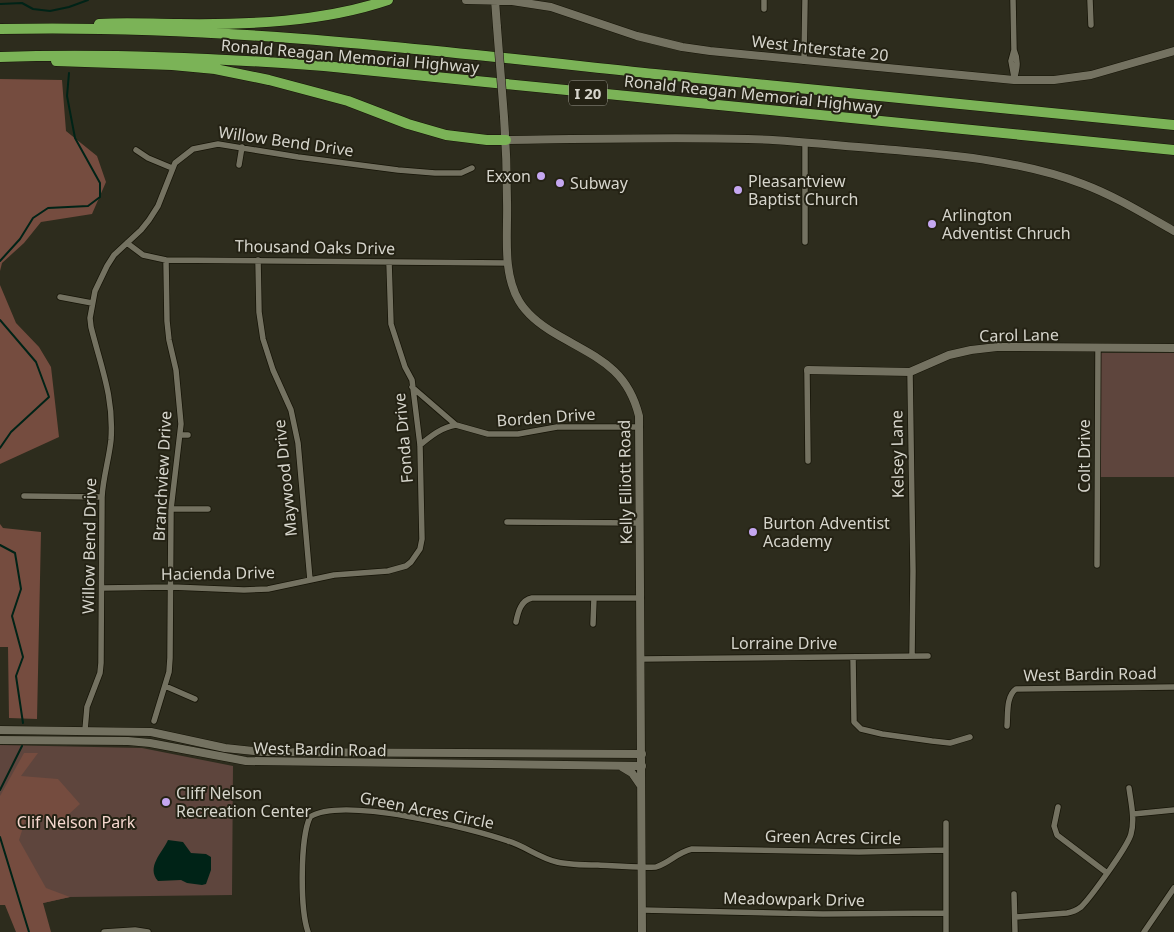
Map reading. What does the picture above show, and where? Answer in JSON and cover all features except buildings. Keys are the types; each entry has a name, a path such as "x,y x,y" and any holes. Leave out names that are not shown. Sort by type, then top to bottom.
{"highway":[{"path":"33,28 116,22 249,23 348,12 388,0"},
{"name":"Ronald Reagan Memorial Highway","path":"0,29 33,28 243,34 1174,125"},
{"name":"Ronald Reagan Memorial Highway","path":"0,57 64,55 135,56 324,66 1174,150"},
{"path":"0,57 73,62 172,65 215,69 269,80 348,101 408,124 446,135 486,140 506,140"}],"street":[{"name":"West Interstate 20","path":"466,0 512,1 551,7 637,36 682,47 1014,80 1054,80 1090,76 1174,51"},
{"path":"764,0 764,9"},
{"path":"804,0 804,60"},
{"path":"1012,0 1014,80"},
{"path":"1090,0 1090,25"},
{"name":"Kelly Elliott Road","path":"496,1 506,140 508,263 512,287 526,311 552,332 604,362 621,378 635,400 640,427 642,932"},
{"path":"506,140 747,139 805,142 1008,163 1083,184 1103,192 1174,231"},
{"path":"805,142 805,242"},
{"name":"Willow Bend Drive","path":"85,730 87,707 100,673 101,663 102,497 103,481 111,441 111,408 107,380 91,327 92,303 106,266 149,220 158,206 174,163 193,149 218,144 398,170 461,173 472,168"},
{"path":"240,165 242,147"},
{"path":"136,150 148,158 172,168"},
{"name":"Thousand Oaks Drive","path":"128,243 144,256 166,260 508,263"},
{"name":"Branchview Drive","path":"154,721 165,686 170,658 172,587 171,509 181,435 177,378 166,320 166,260"},
{"name":"Maywood Drive","path":"258,260 258,312 263,339 273,370 291,410 298,443 310,580"},
{"name":"Fonda Drive","path":"389,262 391,324 405,367 412,380 420,445 422,539 417,554"},
{"path":"60,297 92,303"},
{"name":"Carol Lane","path":"808,371 910,372 949,355 997,347 1174,348"},
{"name":"Colt Drive","path":"1097,565 1098,348"},
{"path":"808,371 808,461"},
{"name":"Kelsey Lane","path":"910,372 913,571 912,656"},
{"name":"Borden Drive","path":"412,386 456,425 475,432 502,435 557,427 640,427"},
{"path":"420,445 435,433 449,426 456,425"},
{"path":"181,435 188,435"},
{"path":"24,496 102,497"},
{"path":"171,509 208,510"},
{"path":"508,522 640,523"},
{"name":"Hacienda Drive","path":"102,588 172,587 244,590 268,588 334,575 388,571 406,566 417,554"},
{"path":"593,624 594,598"},
{"path":"516,622 522,606 528,599 641,598"},
{"name":"Lorraine Drive","path":"641,659 928,656"},
{"path":"853,657 854,722 861,729 882,734 950,743 970,737"},
{"path":"165,686 195,699"},
{"name":"West Bardin Road","path":"1007,726 1009,701 1011,693 1016,688 1174,687"},
{"name":"West Bardin Road","path":"0,730 151,732 225,748 263,752 642,754"},
{"path":"72,730 81,736 84,741 90,734 99,730"},
{"path":"626,754 636,747 641,734"},
{"name":"West Bardin Road","path":"0,740 128,741 150,743 246,761 642,766"},
{"path":"223,758 225,748"},
{"path":"620,766 632,773 642,789"},
{"path":"1016,917 1074,911 1081,907 1107,873 1131,836 1130,788"},
{"path":"1058,806 1054,826 1057,835 1107,873"},
{"name":"Green Acres Circle","path":"308,932 305,916 302,862 305,833 310,817 323,811 339,809 374,811 478,831 511,842 542,857 566,864 656,867 665,864 681,852 692,849 859,852 946,850"},
{"path":"1132,814 1174,810"},
{"path":"946,823 946,932"},
{"path":"1144,932 1174,888"},
{"path":"1014,894 1015,932"},
{"name":"Meadowpark Drive","path":"642,910 823,914 946,914"},
{"path":"104,932 135,930 148,932"}],"green space":[{"path":"1100,353 1174,353 1174,477 1100,477"},
{"name":"Clif Nelson Park","path":"0,745 142,748 233,766 232,895 70,897 43,903 0,905"}],"shaded area":[{"path":"0,79 62,80 66,131 97,156 106,182 92,214 41,222 24,243 2,263 0,271"},
{"path":"0,285 16,323 39,347 51,367 59,437 0,464"},
{"path":"0,524 3,528 41,532 37,719 9,718 8,647 0,647"},
{"path":"24,753 38,753 21,776 58,779 80,804 58,824 53,818 26,818 19,840 46,888 70,897 43,903 51,932 16,932 5,905 0,905 0,796"},
{"path":"168,840 183,842 191,853 206,854 211,857 211,870 206,884 187,883 181,880 158,881 155,876 154,865"}],"waterway":[{"path":"0,4 22,3 33,9 50,11 88,0"},
{"path":"0,261 20,239 33,218 48,208 88,206 100,197 100,183 75,138 67,96 69,73"},
{"path":"0,320 36,362 49,397 11,432 0,448"},
{"path":"0,545 15,553 21,589 12,616 23,657 16,676 23,723"},
{"path":"0,790 22,746"},
{"path":"0,837 29,932"}],"place":[{"name":"Exxon","path":"541,176"},
{"name":"Subway","path":"560,183"},
{"name":"Pleasantview Baptist Church","path":"738,190"},
{"name":"Arlington Adventist Chruch","path":"932,224"},
{"name":"Burton Adventist Academy","path":"753,532"},
{"name":"Cliff Nelson Recreation Center","path":"166,802"}]}
